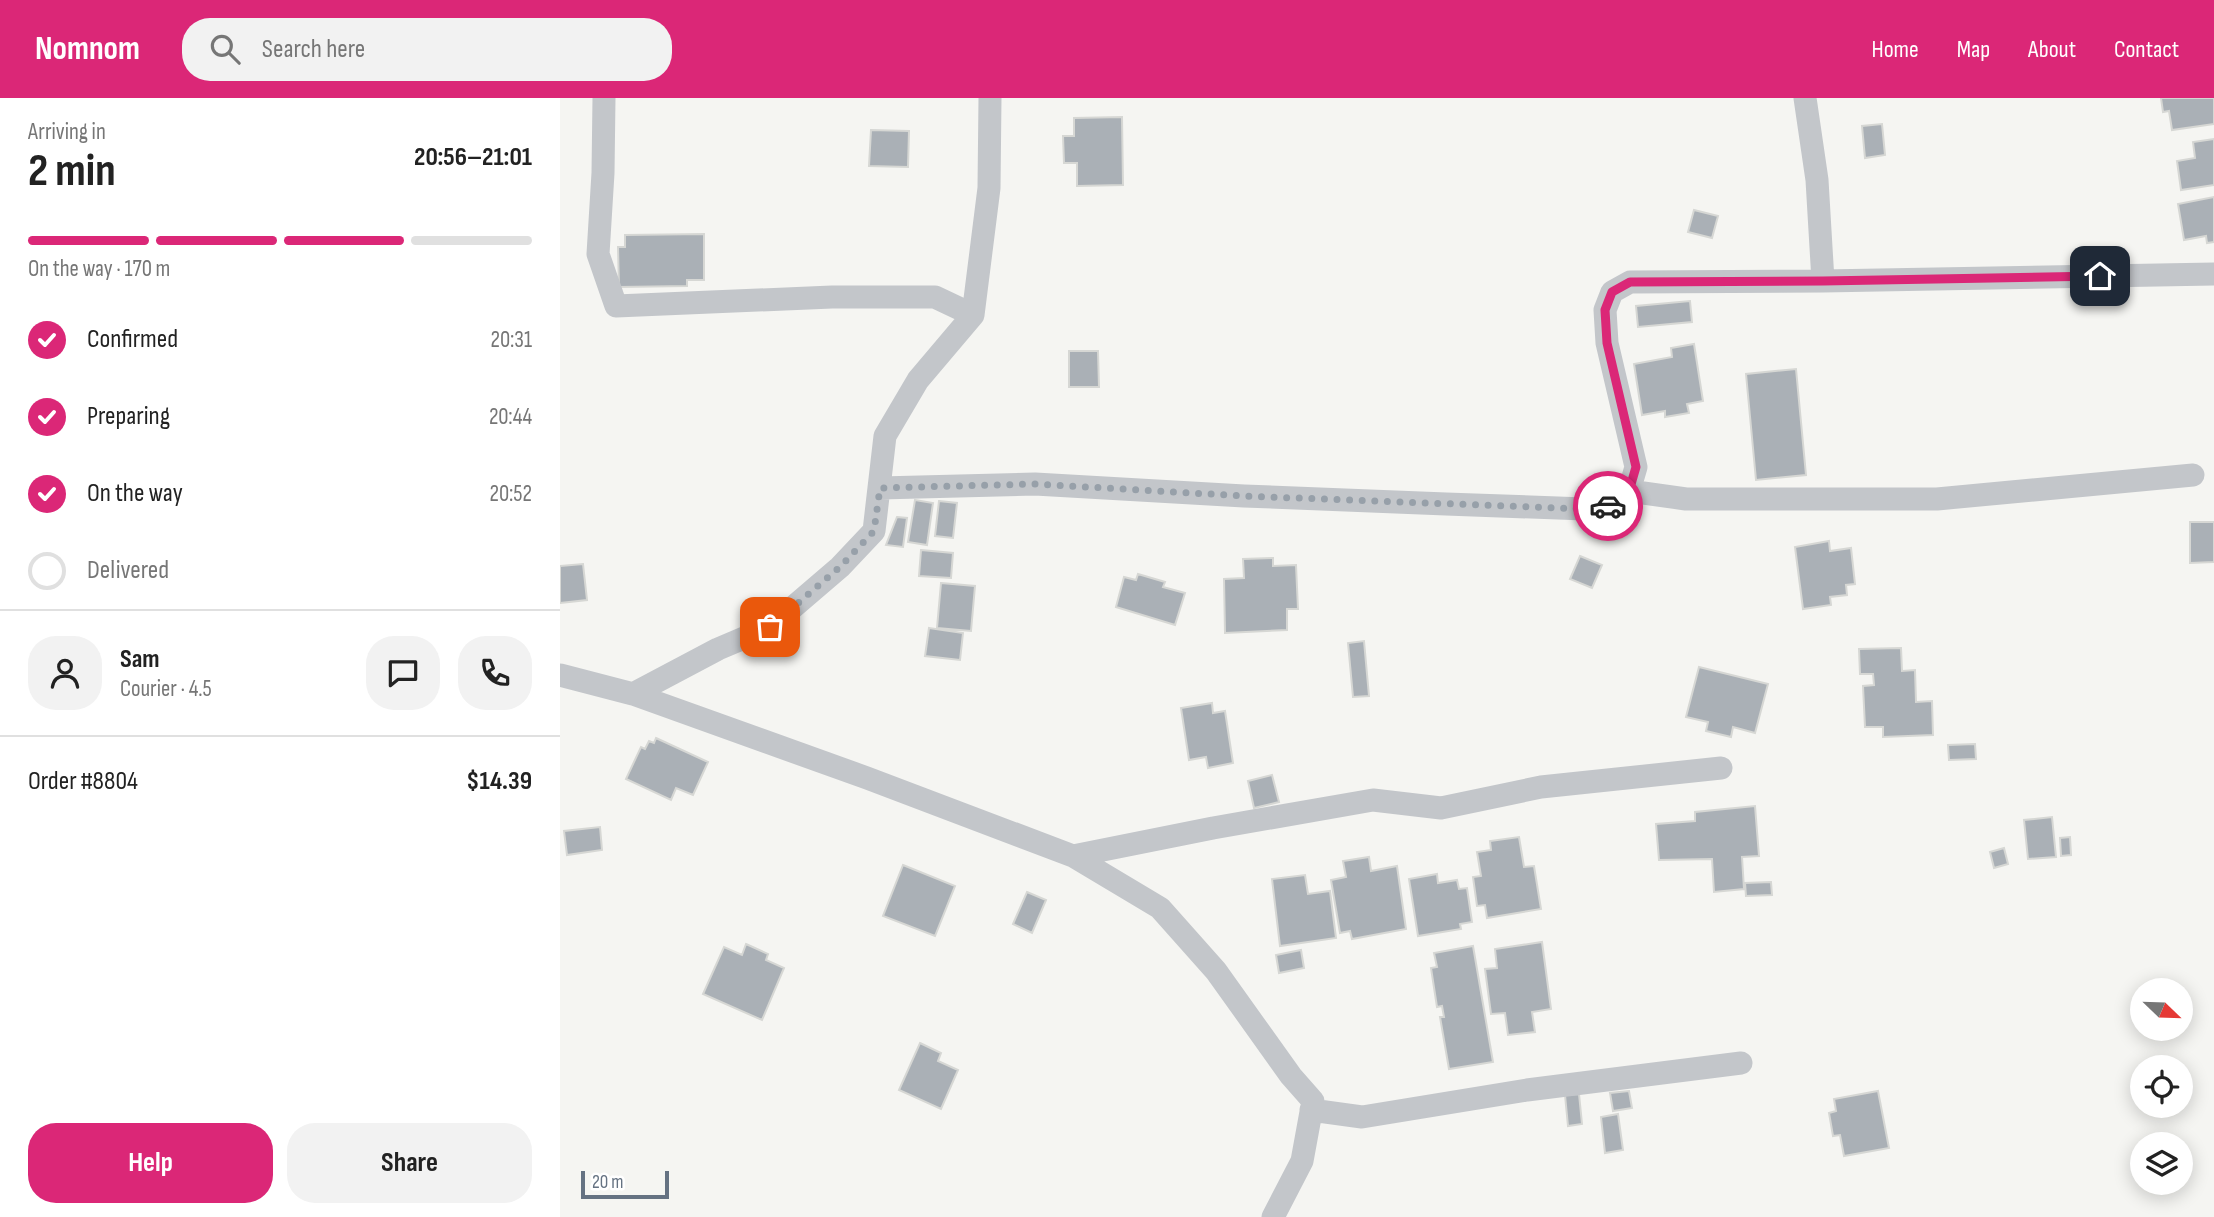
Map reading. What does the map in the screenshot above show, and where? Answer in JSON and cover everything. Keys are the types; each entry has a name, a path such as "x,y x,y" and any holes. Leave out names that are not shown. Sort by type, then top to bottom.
{"street":[{"path":"604,98 598,254 616,306 832,297 935,296 973,315"},
{"path":"633,694 718,649 770,627 840,567 874,531 885,436 918,380 973,315 989,188 990,98"},
{"path":"1805,98 1817,180 1823,281"},
{"path":"880,488 1035,484 1244,496 1585,509 1614,505 1629,491 1636,467 1607,343 1605,310 1612,292 1630,282 2214,274"},
{"path":"1629,491 1686,499 1937,499 2193,475"},
{"path":"560,675 633,694 1073,856 1160,908 1216,971 1291,1076 1313,1101 1302,1161 1273,1217"},
{"path":"1073,856 1373,800 1441,808 1541,787 1721,768"},
{"path":"1311,1110 1362,1117 1527,1090 1741,1063"}],"building":[{"path":"2161,98 2214,98 2214,124 2172,130 2169,111 2163,112"},
{"path":"1122,117 1123,185 1077,186 1077,163 1064,163 1063,136 1074,136 1074,118"},
{"path":"1882,124 1885,155 1865,158 1862,126"},
{"path":"871,130 909,131 908,167 869,166"},
{"path":"2214,139 2214,185 2181,190 2177,161 2195,158 2193,142"},
{"path":"2214,197 2214,242 2207,243 2206,236 2184,240 2178,204"},
{"path":"1694,210 1718,216 1712,238 1688,232"},
{"path":"704,234 704,280 687,280 687,286 619,287 618,247 625,247 625,235"},
{"path":"1690,301 1692,322 1638,327 1636,306"},
{"path":"1694,344 1703,401 1687,404 1689,413 1665,417 1665,411 1642,415 1634,364 1672,357 1671,348"},
{"path":"1069,351 1098,351 1099,387 1069,387"},
{"path":"1796,369 1806,475 1756,480 1746,374"},
{"path":"915,500 933,503 927,545 908,542"},
{"path":"939,501 957,503 953,538 935,536"},
{"path":"897,517 907,518 903,547 886,545"},
{"path":"2190,522 2214,522 2214,562 2190,563"},
{"path":"1829,541 1830,551 1851,548 1855,584 1846,585 1847,595 1830,597 1831,605 1803,609 1795,547"},
{"path":"921,550 953,553 951,578 919,576"},
{"path":"1580,556 1602,565 1592,588 1570,579"},
{"path":"1273,558 1273,566 1296,565 1298,609 1287,609 1287,630 1225,633 1224,579 1244,578 1243,559"},
{"path":"583,564 587,600 560,603 560,566"},
{"path":"1138,574 1165,582 1163,587 1185,593 1175,625 1116,607 1124,577 1136,580"},
{"path":"941,583 975,586 971,631 937,628"},
{"path":"929,628 963,633 960,660 925,656"},
{"path":"1364,641 1369,696 1353,697 1348,643"},
{"path":"1901,648 1902,671 1915,670 1916,702 1932,701 1933,735 1883,737 1883,727 1865,727 1863,686 1874,685 1873,674 1860,674 1859,649"},
{"path":"1699,667 1768,684 1755,733 1733,727 1731,737 1706,731 1708,722 1686,717"},
{"path":"1212,703 1213,713 1225,711 1233,763 1208,768 1206,757 1189,760 1181,708"},
{"path":"656,738 708,762 693,795 676,788 671,800 626,779 641,747 645,749 649,741 654,743"},
{"path":"1975,744 1976,759 1949,760 1948,745"},
{"path":"1272,775 1279,802 1254,808 1248,781"},
{"path":"1755,806 1759,856 1742,857 1744,889 1714,892 1712,859 1659,860 1656,824 1695,821 1695,812"},
{"path":"2052,817 2056,857 2028,859 2024,820"},
{"path":"600,827 602,850 567,855 564,831"},
{"path":"1519,837 1524,867 1534,866 1541,909 1487,918 1485,905 1477,906 1473,877 1481,876 1477,852 1491,850 1490,841"},
{"path":"2070,837 2071,855 2061,856 2060,838"},
{"path":"2004,848 2008,864 1994,868 1990,852"},
{"path":"1369,857 1371,871 1397,866 1406,929 1352,939 1350,931 1340,933 1331,880 1346,877 1343,861"},
{"path":"903,865 955,886 935,936 883,916"},
{"path":"1437,874 1438,883 1457,880 1459,889 1467,888 1472,922 1460,924 1461,929 1418,936 1409,879"},
{"path":"1305,875 1308,894 1330,891 1336,938 1280,946 1272,879"},
{"path":"1771,882 1772,895 1746,896 1745,883"},
{"path":"1027,892 1046,900 1032,933 1013,924"},
{"path":"1542,942 1551,1009 1532,1012 1535,1032 1508,1035 1505,1013 1491,1014 1485,969 1497,968 1495,949"},
{"path":"746,944 768,954 766,960 784,968 762,1020 703,994 724,947 742,955"},
{"path":"1473,946 1493,1062 1449,1069 1440,1017 1444,1017 1442,1006 1437,1007 1431,968 1437,967 1434,953"},
{"path":"1301,950 1304,968 1279,973 1276,955"},
{"path":"920,1043 941,1053 938,1061 958,1070 941,1109 899,1090"},
{"path":"1629,1091 1632,1108 1613,1111 1610,1093"},
{"path":"1878,1091 1889,1148 1844,1156 1840,1135 1833,1136 1829,1113 1836,1111 1834,1099"},
{"path":"1579,1094 1582,1124 1568,1126 1565,1095"},
{"path":"1618,1114 1623,1150 1605,1153 1601,1117"}],"way so far":[{"path":"770,627 840,567 874,531 880,488 1035,484 1447,505 1585,509 1608,506"}],"route":[{"path":"1608,506 1614,505 1629,491 1636,467 1607,343 1605,310 1612,292 1630,282 2100,276"}]}
